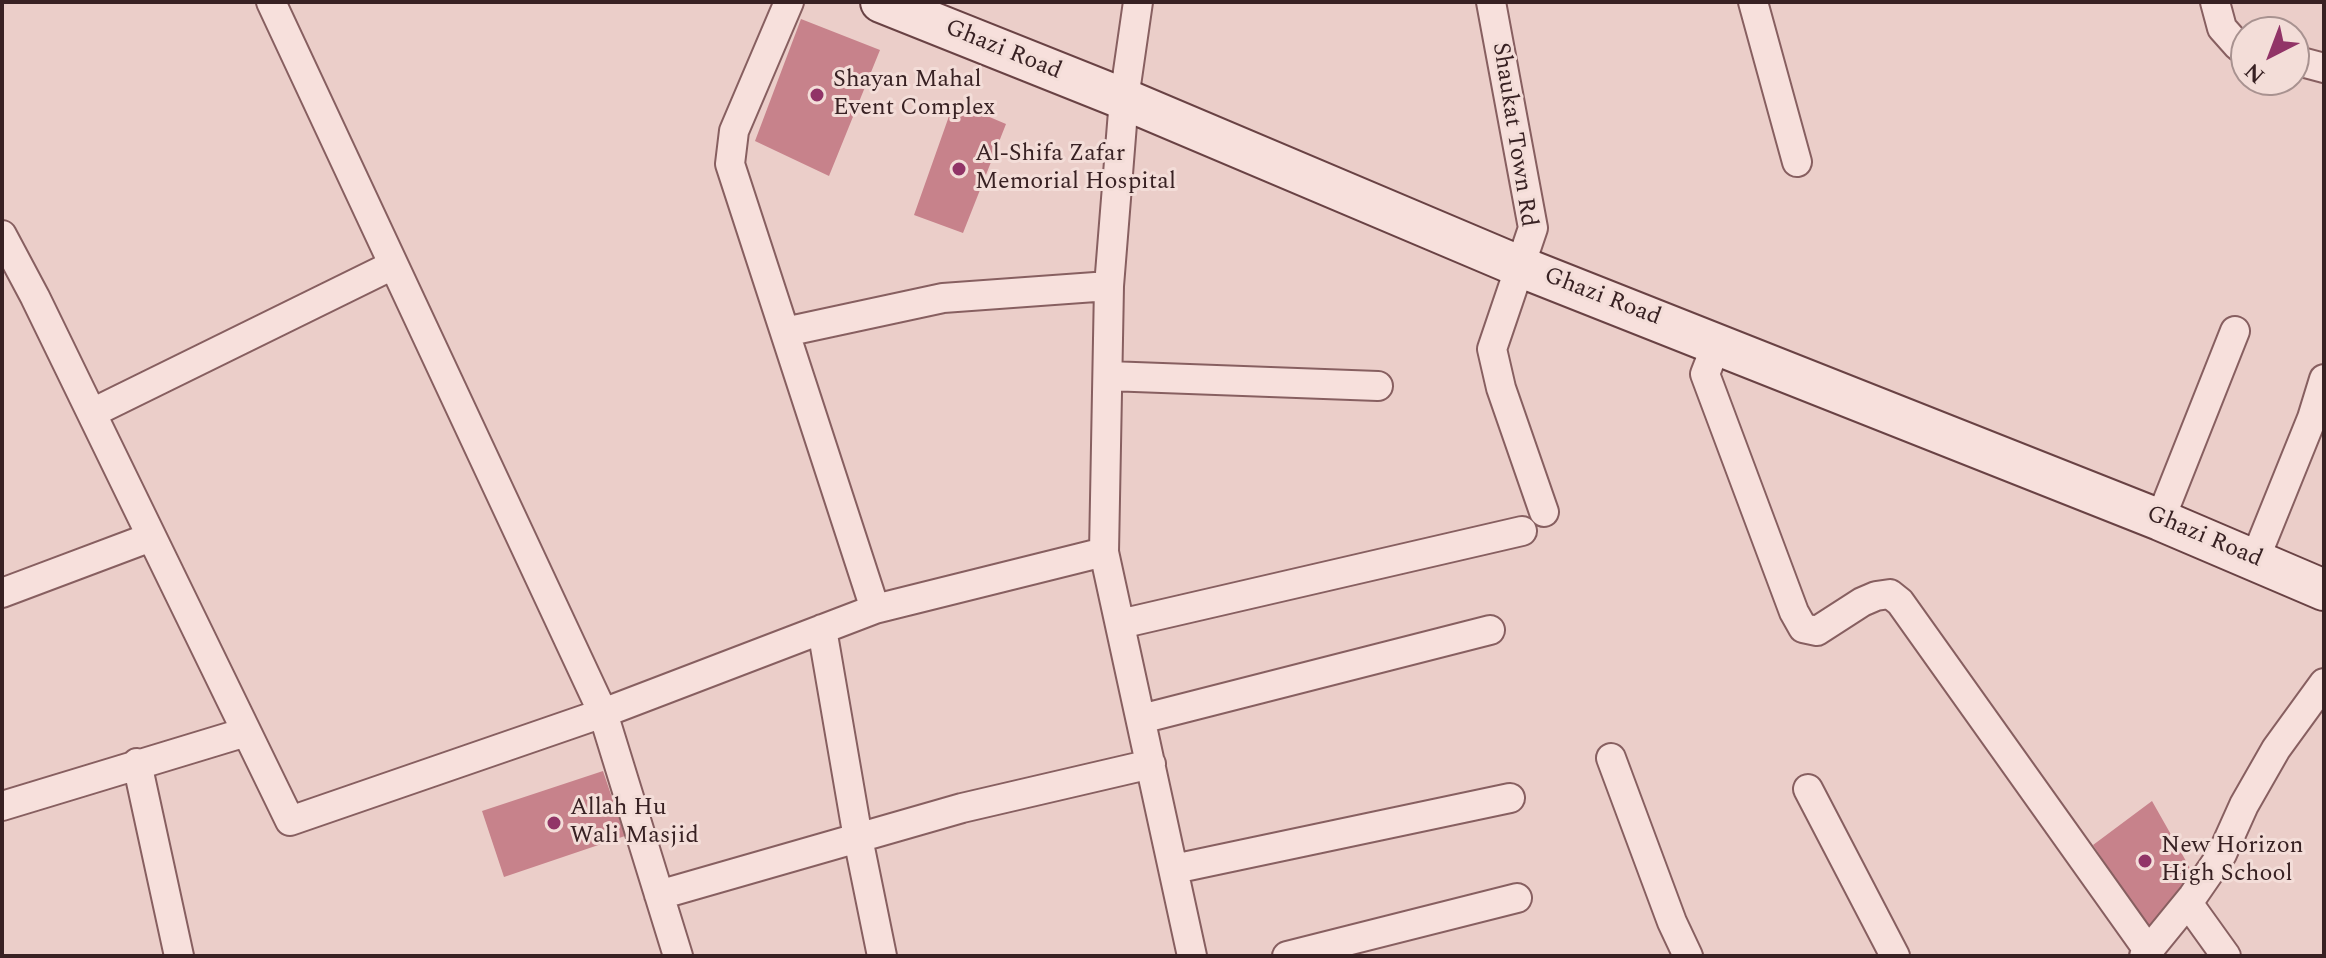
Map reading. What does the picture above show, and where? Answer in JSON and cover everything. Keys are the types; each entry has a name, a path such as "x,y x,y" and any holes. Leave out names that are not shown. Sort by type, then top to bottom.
{"main road":[{"name":"Ghazi Road","path":"881,2 1124,99 1521,267 2160,520 2324,590"}],"street":[{"path":"271,2 603,713 678,956"},
{"path":"789,2 734,131 730,164 875,609"},
{"path":"1138,2 1124,99 1109,286 1104,552 1174,869 1188,955"},
{"name":"Shaukat Town Rd","path":"1491,2 1533,228 1492,349 1501,388 1544,512"},
{"path":"1753,2 1797,162"},
{"path":"2215,2 2222,28 2230,37"},
{"path":"2,235 290,821 603,713 875,609 1104,552"},
{"path":"92,413 393,265"},
{"path":"785,332 943,298 1109,286"},
{"path":"2160,520 2235,331"},
{"path":"1717,343 1705,374 1794,612 1803,628 1817,631 1876,596 1890,594 1900,602 2146,953 2188,903 2222,854 2244,805 2276,749 2324,683"},
{"path":"1108,376 1378,386"},
{"path":"2255,559 2312,418 2324,379"},
{"path":"1120,624 1522,531"},
{"path":"2,593 151,537"},
{"path":"822,629 882,956"},
{"path":"1141,719 1490,630"},
{"path":"2,806 246,732"},
{"path":"1611,758 1672,922 1688,956"},
{"path":"137,763 179,956"},
{"path":"659,895 962,808 1151,764"},
{"path":"1808,789 1895,956"},
{"path":"1174,869 1510,798"},
{"path":"1287,956 1517,898"},
{"path":"2188,903 2226,956"}],"building":[{"name":"Shayan Mahal Event Complex","path":"801,19 880,50 829,176 755,141"},
{"name":"Al-Shifa Zafar Memorial Hospital","path":"954,102 1006,124 963,233 914,215"},
{"name":"Allah Hu Wali Masjid","path":"603,771 625,836 504,877 482,811"},
{"name":"New Horizon High School","path":"2152,801 2195,877 2150,931 2093,845"}],"place":[{"name":"Shayan Mahal Event Complex","path":"817,95"},
{"name":"Al-Shifa Zafar Memorial Hospital","path":"959,169"},
{"name":"Allah Hu Wali Masjid","path":"554,823"},
{"name":"New Horizon High School","path":"2145,861"}]}
